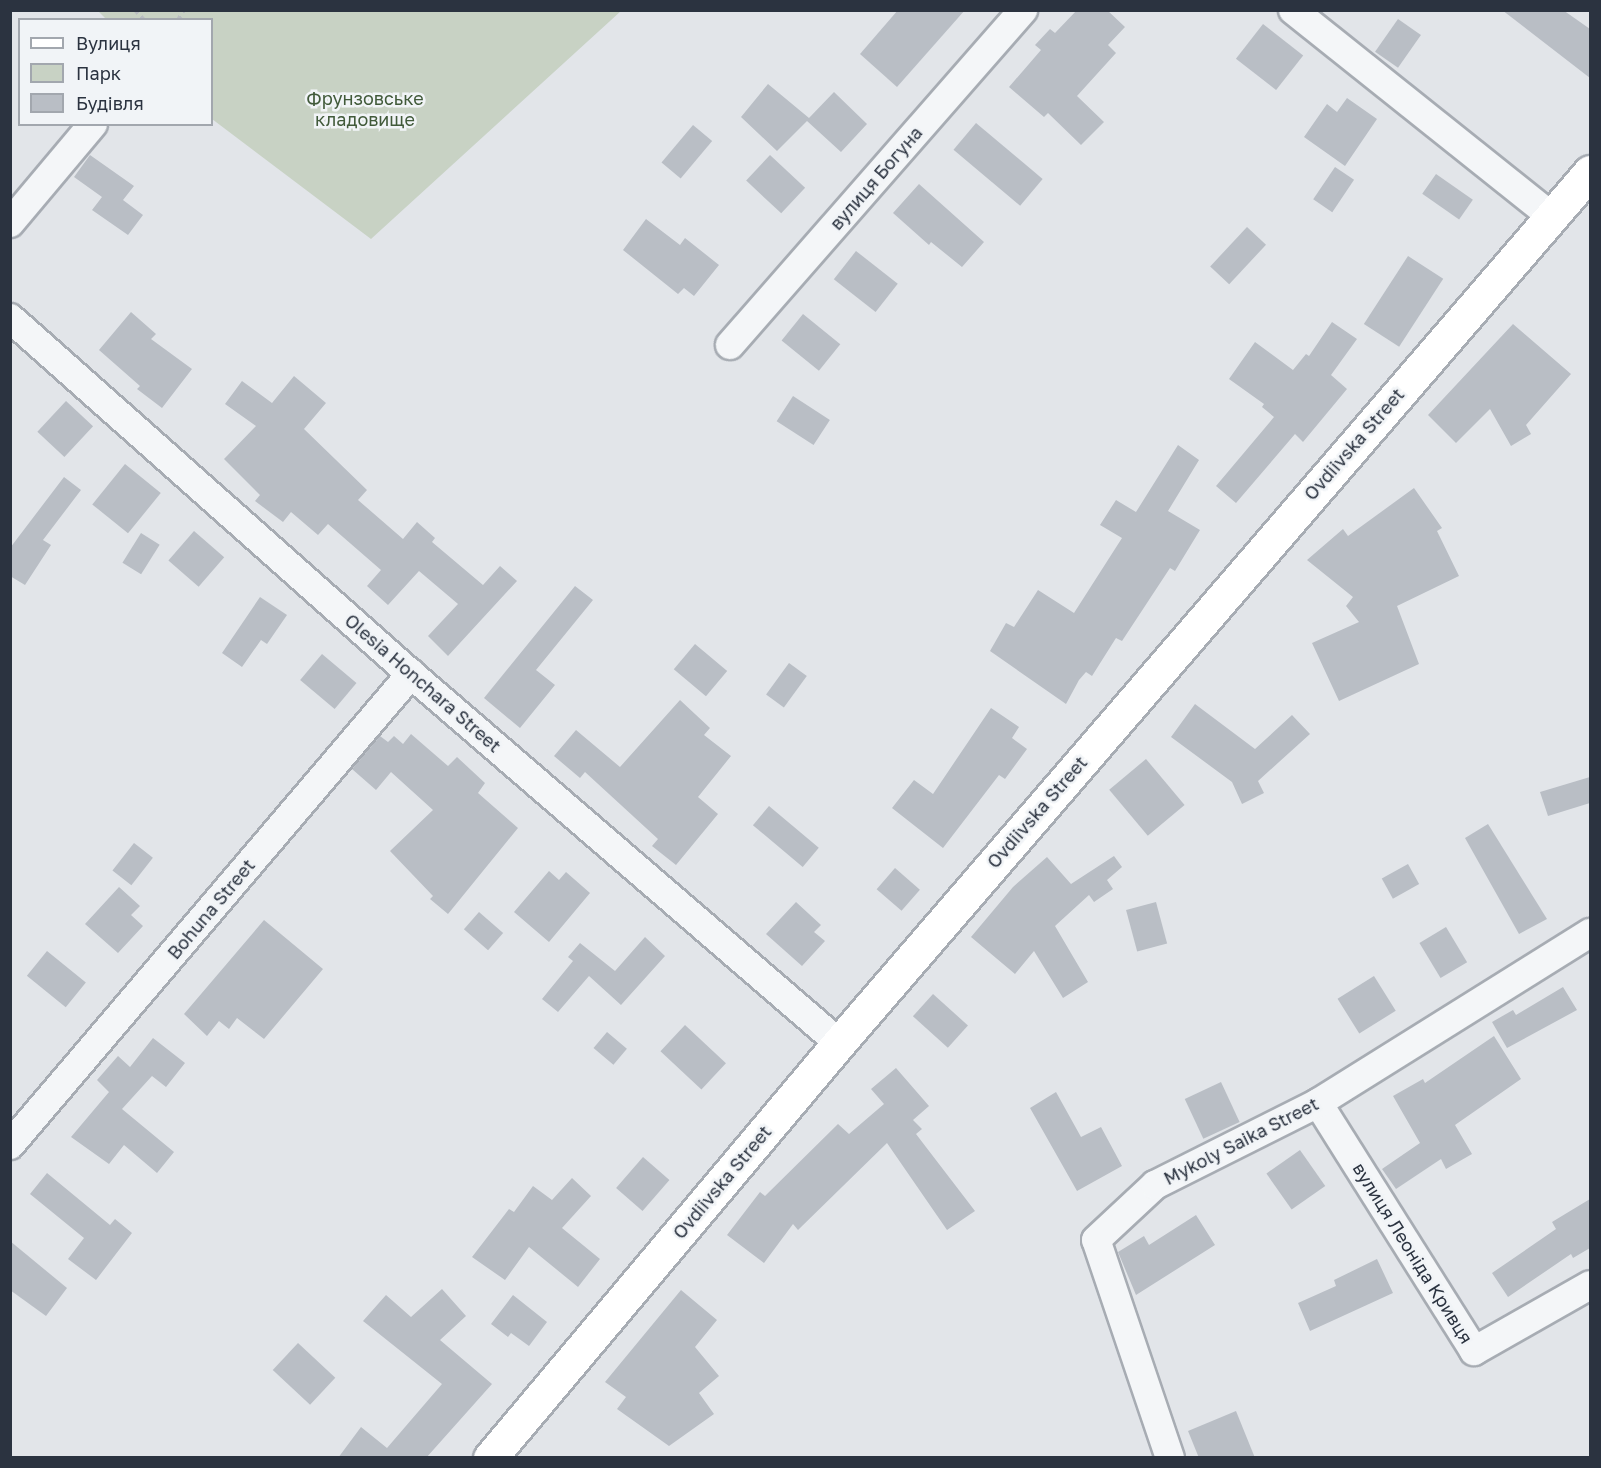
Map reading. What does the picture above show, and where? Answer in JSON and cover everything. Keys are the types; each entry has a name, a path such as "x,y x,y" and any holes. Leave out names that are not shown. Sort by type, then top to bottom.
{"main road":[{"name":"Ovdiivska Street","path":"490,1458 840,1043 1590,172"}],"street":[{"name":"вулиця Богуна","path":"730,345 1023,10"},
{"path":"1293,10 1551,216"},
{"path":"10,223 91,126"},
{"name":"Olesia Honchara Street","path":"10,318 411,674 840,1043"},
{"name":"Bohuna Street","path":"10,1145 411,674"},
{"name":"Mykoly Saika Street","path":"1170,1458 1096,1240 1155,1185 1318,1103 1590,933"},
{"name":"вулиця Леоніда Кривця","path":"1318,1103 1474,1351 1590,1285"}],"green space":[{"name":"Фрунзовське кладовище","path":"98,11 621,11 371,239 213,120 213,18 105,18"}],"building":[{"path":"898,10 965,10 897,87 860,54"},
{"path":"1077,10 1107,10 1125,27 1108,45 1116,53 1077,96 1104,122 1081,145 1048,113 1044,117 1009,87 1041,50 1035,45 1050,29 1055,33"},
{"path":"1502,10 1563,10 1590,29 1590,78"},
{"path":"1398,19 1421,35 1398,68 1375,52"},
{"path":"1263,24 1303,55 1276,90 1236,59"},
{"path":"768,84 809,118 834,92 867,124 841,152 807,121 777,151 741,117"},
{"path":"1347,98 1377,119 1345,166 1304,137 1327,104 1337,112"},
{"path":"976,123 1043,179 1020,206 954,150"},
{"path":"693,125 712,141 681,179 662,163"},
{"path":"90,155 134,186 123,200 143,215 128,235 92,210 102,197 74,177"},
{"path":"770,155 805,188 781,213 746,181"},
{"path":"1335,167 1354,180 1332,212 1313,199"},
{"path":"1436,174 1473,200 1459,219 1422,194"},
{"path":"919,184 984,242 962,267 931,242 929,245 893,213"},
{"path":"646,219 680,245 685,238 719,265 694,296 684,288 678,294 623,250"},
{"path":"1247,227 1266,245 1229,284 1210,266"},
{"path":"856,251 898,284 876,312 834,279"},
{"path":"1408,256 1443,279 1399,347 1364,324"},
{"path":"131,312 156,334 151,339 192,369 162,408 137,389 140,386 99,350"},
{"path":"803,314 840,344 819,371 782,340"},
{"path":"1332,322 1357,339 1331,375 1347,389 1303,442 1295,434 1236,503 1216,486 1274,417 1262,407 1264,404 1229,379 1255,342 1293,370 1306,354 1309,356"},
{"path":"1513,324 1571,374 1526,425 1531,434 1511,446 1490,409 1456,443 1428,415"},
{"path":"294,376 326,403 304,429 367,490 358,500 403,539 417,522 435,538 432,542 483,585 500,566 517,581 448,656 428,636 458,604 419,571 388,605 367,586 381,570 328,524 318,535 291,512 283,522 255,501 260,495 224,459 256,426 225,404 242,381 272,403"},
{"path":"793,396 830,420 814,445 777,421"},
{"path":"66,401 93,426 64,457 37,432"},
{"path":"1178,445 1199,460 1168,511 1200,530 1175,571 1170,568 1122,641 1116,638 1092,676 1086,672 1079,680 1066,704 990,651 1006,623 1014,627 1038,590 1074,613 1122,538 1100,525 1116,500 1136,512"},
{"path":"125,464 161,493 128,533 92,504"},
{"path":"64,477 81,490 43,540 51,545 25,585 10,576 10,548"},
{"path":"1414,488 1442,528 1437,531 1459,576 1397,606 1419,664 1339,701 1312,643 1359,622 1346,606 1353,597 1307,560 1343,529 1348,536"},
{"path":"194,531 224,557 199,587 168,560"},
{"path":"141,533 160,545 141,574 122,563"},
{"path":"575,586 593,600 536,670 555,685 520,728 484,698"},
{"path":"260,597 287,615 267,644 261,640 242,667 222,653"},
{"path":"695,644 727,671 706,696 674,669"},
{"path":"322,654 356,683 335,709 300,680"},
{"path":"789,663 807,676 784,707 766,695"},
{"path":"680,700 710,728 704,735 731,756 698,797 718,814 676,865 652,846 658,839 585,772 580,778 554,756 576,730 620,767"},
{"path":"1195,704 1255,749 1292,715 1310,734 1258,781 1264,793 1242,804 1232,782 1171,737"},
{"path":"991,708 1019,727 1012,738 1027,749 1005,779 999,775 943,848 892,808 914,780 933,794"},
{"path":"411,734 448,766 457,757 485,783 478,793 518,828 448,914 430,899 433,896 390,851 433,810 391,772 376,790 352,769 380,736 388,742 394,736 403,744"},
{"path":"1146,759 1185,805 1148,836 1109,790"},
{"path":"1590,777 1590,803 1548,816 1540,792"},
{"path":"769,806 819,848 803,867 753,825"},
{"path":"1488,824 1547,919 1519,934 1465,838"},
{"path":"134,843 153,858 131,885 112,871"},
{"path":"1114,856 1122,867 1107,880 1113,889 1094,902 1089,895 1055,926 1088,982 1063,998 1034,951 1015,974 971,937 1013,887 1047,857 1071,884"},
{"path":"1408,864 1419,884 1393,899 1382,879"},
{"path":"895,868 920,890 902,911 877,889"},
{"path":"549,871 559,880 566,872 590,893 549,942 514,912"},
{"path":"119,887 140,906 131,915 143,926 118,953 85,924"},
{"path":"796,902 821,925 814,932 825,941 802,966 766,934"},
{"path":"1156,902 1167,944 1137,952 1126,910"},
{"path":"479,912 503,933 488,950 464,929"},
{"path":"264,920 323,969 264,1039 237,1018 229,1029 219,1021 207,1036 184,1014"},
{"path":"1446,927 1467,962 1441,978 1419,943"},
{"path":"645,937 665,956 621,1005 589,976 558,1012 542,999 573,961 568,957 580,943 615,971"},
{"path":"47,951 86,982 66,1007 27,976"},
{"path":"1374,976 1396,1011 1359,1034 1338,999"},
{"path":"1563,987 1577,1010 1507,1048 1492,1022 1513,1010 1516,1015"},
{"path":"933,994 968,1025 948,1048 913,1016"},
{"path":"685,1025 726,1063 701,1090 660,1051"},
{"path":"607,1032 627,1049 613,1065 594,1048"},
{"path":"1494,1036 1521,1079 1455,1125 1472,1154 1446,1169 1441,1159 1396,1189 1382,1169 1420,1143 1393,1096 1423,1079 1425,1083"},
{"path":"153,1038 185,1063 166,1087 152,1076 122,1109 174,1152 157,1173 124,1145 109,1164 71,1137 109,1092 97,1080 118,1056 130,1067"},
{"path":"896,1068 929,1106 913,1120 922,1129 916,1134 975,1211 947,1230 887,1143 798,1230 793,1224 764,1263 727,1235 760,1192 765,1196 838,1124 849,1134 884,1104 871,1089"},
{"path":"1221,1082 1240,1122 1203,1139 1185,1099"},
{"path":"1056,1092 1081,1137 1101,1127 1122,1166 1077,1191 1030,1108"},
{"path":"1300,1150 1325,1186 1292,1210 1266,1174"},
{"path":"643,1157 669,1180 643,1211 616,1188"},
{"path":"47,1173 110,1225 115,1219 132,1233 96,1280 68,1259 84,1238 30,1194"},
{"path":"572,1178 591,1196 562,1228 600,1259 578,1287 529,1247 505,1280 472,1257 509,1209 514,1212 533,1186 552,1200"},
{"path":"1590,1199 1590,1248 1573,1258 1571,1254 1508,1297 1492,1273 1556,1229 1552,1222"},
{"path":"1196,1215 1215,1245 1136,1295 1118,1252 1144,1236 1149,1245"},
{"path":"10,1241 67,1288 46,1316 10,1290"},
{"path":"1377,1259 1393,1293 1310,1331 1298,1303 1336,1286 1334,1280"},
{"path":"442,1289 466,1316 440,1340 492,1384 426,1458 338,1458 361,1427 387,1448 442,1384 363,1321 386,1295 411,1317"},
{"path":"681,1290 717,1320 695,1347 719,1376 699,1393 714,1414 669,1446 617,1409 626,1397 605,1382"},
{"path":"513,1295 547,1322 529,1346 511,1333 508,1337 491,1324"},
{"path":"298,1343 335,1378 310,1405 273,1370"},
{"path":"1236,1411 1255,1458 1199,1458 1188,1431"}]}
